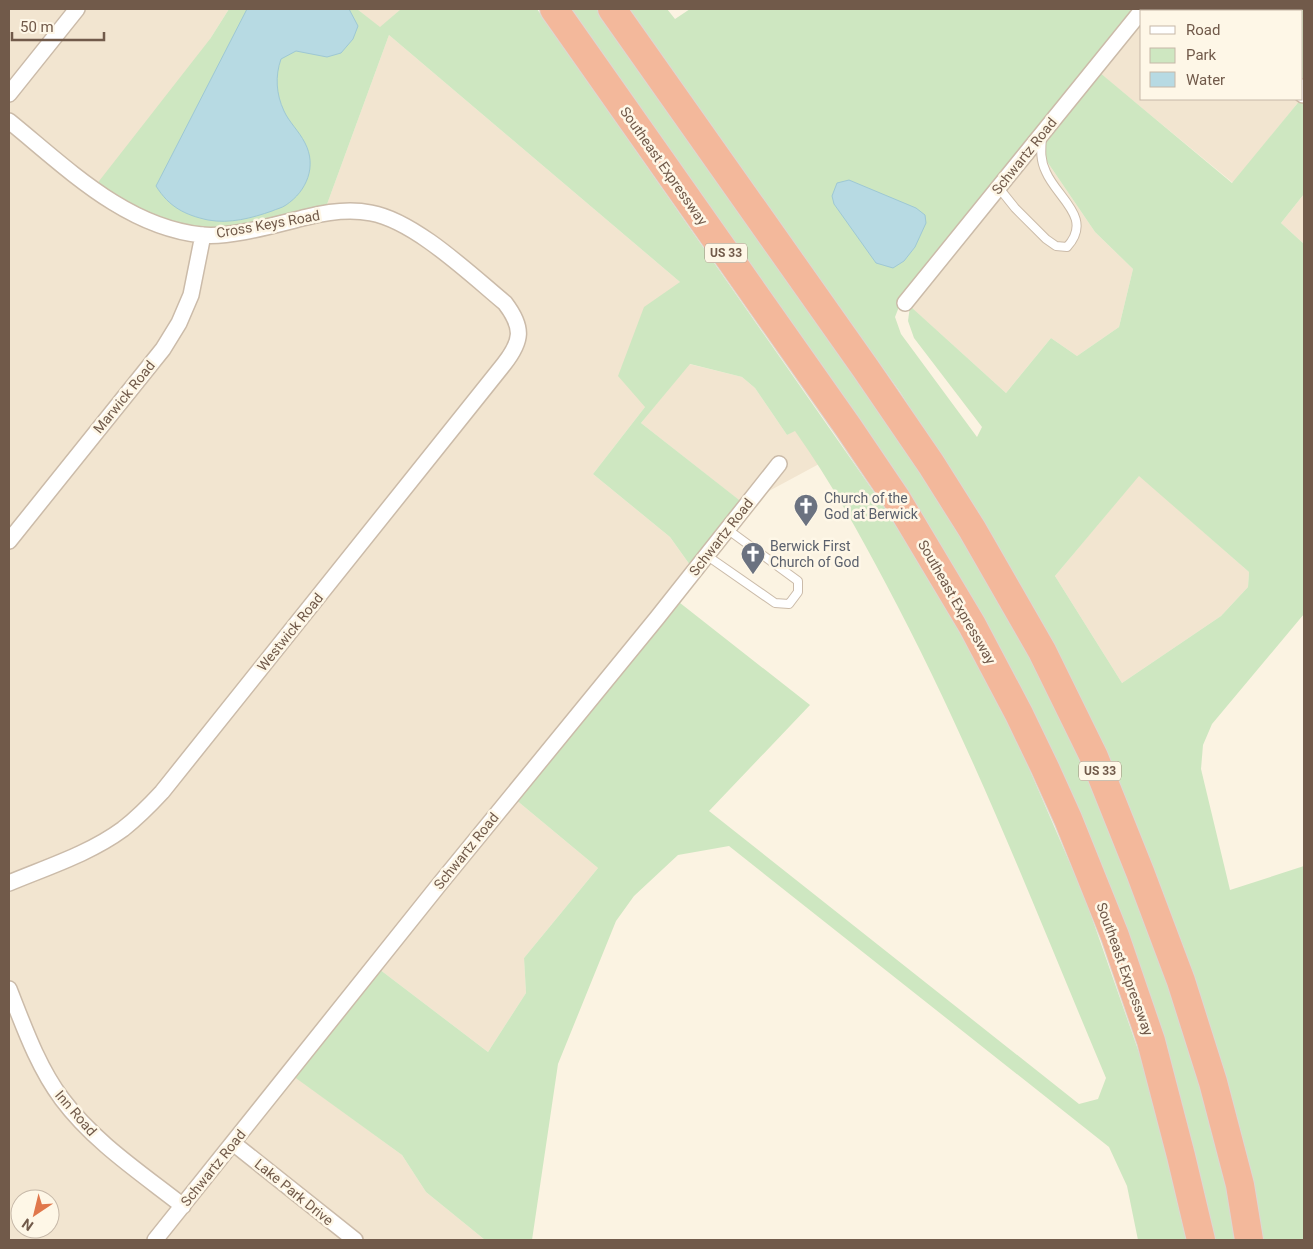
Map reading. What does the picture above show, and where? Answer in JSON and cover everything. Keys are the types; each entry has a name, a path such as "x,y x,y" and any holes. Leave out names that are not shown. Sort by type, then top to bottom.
{"highway":[{"name":"Southeast Expressway","path":"554,9 896,498 972,625 1019,714 1068,819 1115,936 1151,1042 1201,1240"},
{"name":"US 33","path":"612,9 931,464 972,529 1042,651 1094,757 1181,981 1216,1091 1240,1185 1249,1240"}],"street":[{"path":"9,94 77,9"},
{"name":"Schwartz Road","path":"905,303 1140,13"},
{"name":"Cross Keys Road","path":"9,121 98,193 150,222 174,229 204,235 259,228 313,215 344,212 370,213 404,224 424,237 505,303 514,314 518,327"},
{"name":"Marwick Road","path":"9,541 163,349 179,323 191,295 204,235"},
{"name":"Westwick Road","path":"9,883 104,841 129,823 162,792 504,364 519,340 518,327"},
{"name":"Schwartz Road","path":"155,1240 779,464"},
{"name":"Inn Road","path":"9,989 40,1062 62,1099 80,1121 100,1140 182,1206"},
{"name":"Lake Park Drive","path":"233,1143 355,1240"}],"lane":[{"path":"999,188 1034,228 1056,246 1066,247 1074,239 1078,226 1075,216 1046,174 1040,158 1042,135"},
{"path":"706,555 775,604 789,604 798,592 798,581 727,529"}],"shaded area":[{"path":"9,9 229,9 210,39 326,207 389,35 680,282 645,407 593,474 670,537 690,565 515,799 598,868 524,958 526,993 488,1052 379,969 294,1076 402,1155 426,1192 485,1240 9,1240"},
{"path":"357,9 401,9 380,28"},
{"path":"1138,9 1211,9 1212,10 1140,10 1140,100 1300,100 1233,183 1091,66"},
{"path":"1045,136 1046,160 1095,232 1133,269 1119,327 1077,356 1051,338 1006,393 902,299"},
{"path":"1304,194 1304,244 1281,223"},
{"path":"689,364 742,377 755,388 787,435 795,430 819,464 758,497 749,508 641,423"},
{"path":"1139,475 1249,572 1248,587 1221,616 1122,683 1055,576"}],"green space":[{"path":"229,9 357,9 380,27 401,9 537,9 890,515 969,647 1022,752 1085,898 1150,1084 1188,1240 1138,1240 1127,1186 1109,1147 729,846 678,855 634,896 616,921 558,1064 532,1240 485,1240 426,1192 402,1155 293,1076 379,969 488,1052 526,993 524,958 598,868 515,799 675,599 810,705 709,811 1079,1104 1098,1099 1106,1078 975,766 917,644 865,544 808,449 795,431 787,435 755,388 742,377 690,364 641,423 743,503 690,565 670,537 593,474 645,407 618,376 644,307 680,282 389,35 326,207 247,226 208,229 178,224 149,214 96,185 210,39"},
{"path":"564,9 600,9 923,469 1059,707 1107,812 1186,1028 1241,1240 1210,1240 1016,688"},
{"path":"628,9 667,9 675,19 690,9 1138,9 902,299 895,317 901,334 977,437 982,427 914,338 908,321 910,306 1006,393 1051,338 1077,356 1119,327 1133,269 1095,232 1046,160 1045,136 1099,72 1232,183 1300,100 1304,98 1304,194 1281,223 1304,244 1304,614 1212,724 1203,745 1201,769 1230,890 1304,866 1304,1240 1261,1240 1231,1097 1161,887 1103,744 1013,572 900,392","holes":["1139,476 1249,572 1248,587 1221,616 1122,683 1055,576"]},
{"path":"1211,9 1304,9 1304,83 1303,10"}],"water":[{"path":"247,9 349,9 358,26 353,39 341,53 327,57 296,51 281,59 277,78 281,105 305,143 310,160 308,177 300,193 284,206 257,216 233,221 208,220 192,216 178,209 166,199 156,186"},
{"path":"849,180 916,208 925,215 926,223 915,247 904,261 893,268 876,263 834,204 832,196 837,183"}],"place":[{"name":"Church of the God at Berwick","path":"806,527"},
{"name":"Berwick First Church of God","path":"753,575"}]}
